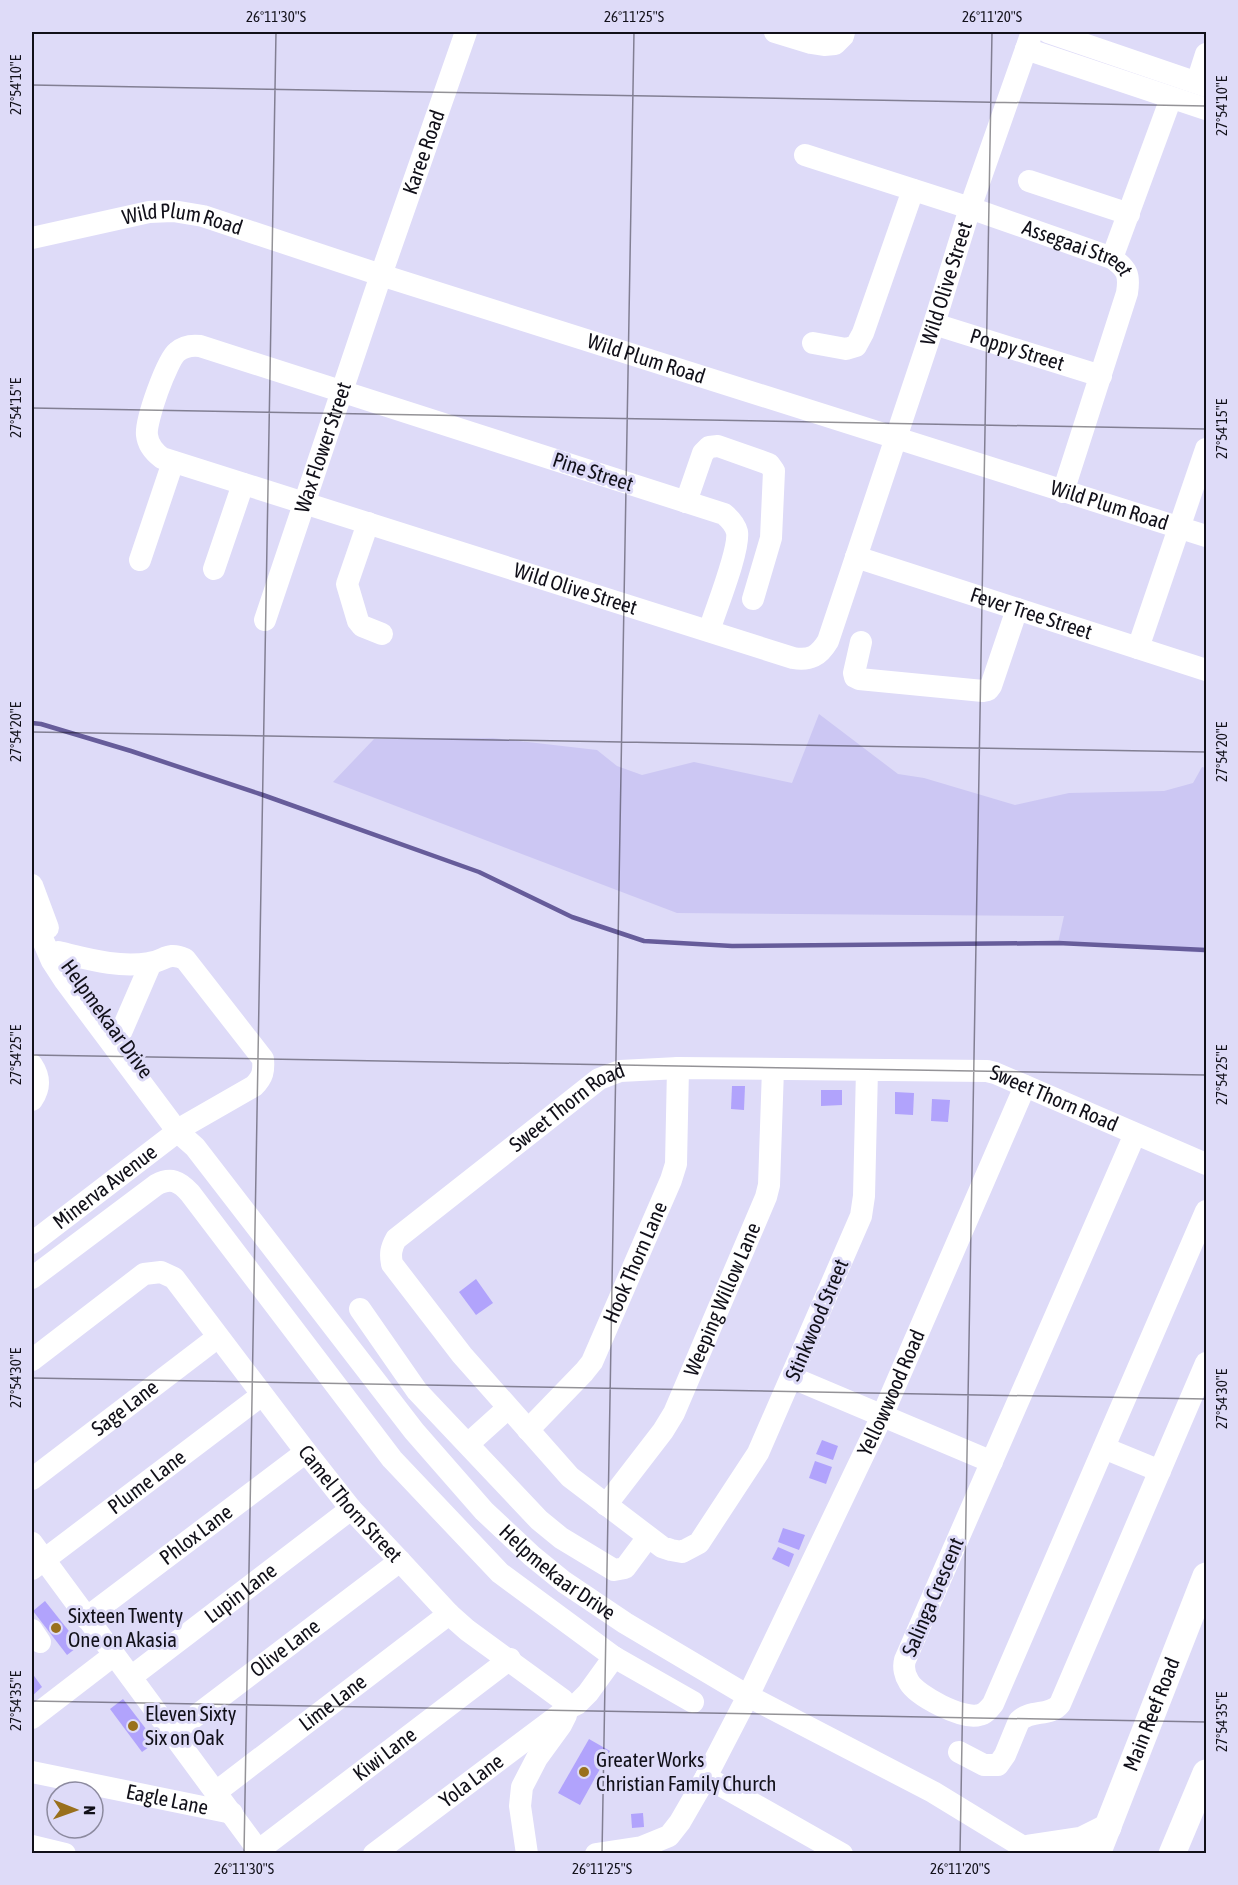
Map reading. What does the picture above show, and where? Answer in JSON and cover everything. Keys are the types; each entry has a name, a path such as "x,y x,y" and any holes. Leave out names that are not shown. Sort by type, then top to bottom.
{"main road":[{"name":"Main Reef Road","path":"1097,1854 1206,1576"},
{"path":"1172,1854 1206,1773"},
{"path":"1029,1850 1082,1840 1108,1827"}],"street":[{"name":"Karee Road","path":"381,275 466,32"},
{"path":"775,32 824,45 835,44 844,32"},
{"path":"1048,32 1202,84 1206,54"},
{"path":"1029,40 1171,98 1206,109"},
{"name":"Wild Olive Street","path":"342,392 200,346 183,348 167,365 146,432 153,452 173,462 793,658 806,660 818,655 828,641 934,324 970,208 1029,40"},
{"path":"1112,258 1171,98"},
{"name":"Assegaai Street","path":"805,155 970,208 1112,258 1125,268 1129,283 1063,492"},
{"path":"1029,181 1129,214"},
{"path":"813,343 846,349 856,346 863,333 913,190"},
{"name":"Wild Plum Road","path":"32,238 149,212 173,211 203,216 896,439 1181,527 1206,449"},
{"name":"Wax Flower Street","path":"265,620 381,275"},
{"name":"Poppy Street","path":"934,324 1101,376"},
{"name":"Pine Street","path":"342,392 723,514 730,519 737,530 736,546 709,631"},
{"path":"686,502 703,453 710,447 718,446 769,464 774,471 771,538 753,599"},
{"path":"140,560 173,462"},
{"path":"214,569 243,484"},
{"path":"368,523 347,584 358,621 362,626 382,634"},
{"path":"1138,648 1181,527 1206,537"},
{"name":"Fever Tree Street","path":"856,557 1206,670"},
{"path":"861,642 854,673 859,679 988,690 1017,609"},
{"name":"Helpmekaar Drive","path":"32,885 58,952 182,1129 372,1378 414,1431 484,1511 564,1582 625,1623 747,1696 933,1792 1029,1850"},
{"name":"Helpmekaar Drive","path":"32,915 52,961 65,981 182,1129"},
{"name":"Minerva Avenue","path":"32,1243 182,1129 254,1086 261,1079 264,1070 262,1059 185,959 170,955 151,963 124,964 58,952"},
{"path":"119,1037 151,963"},
{"path":"32,1065 38,1084 32,1100"},
{"name":"Sweet Thorn Road","path":"694,1547 682,1552 671,1550 648,1537 570,1478 462,1355 392,1264 390,1251 396,1239 599,1079 620,1071 678,1068 987,1071 1206,1164"},
{"name":"Hook Thorn Lane","path":"528,1430 592,1362 671,1180 676,1164 678,1068"},
{"name":"Weeping Willow Lane","path":"606,1505 663,1431 674,1413 766,1197 769,1178 773,1069"},
{"name":"Stinkwood Street","path":"694,1547 703,1538 756,1459 793,1378 863,1210 867,1070"},
{"name":"Yellowwood Road","path":"596,1854 642,1847 669,1836 680,1822 706,1777 882,1416 1025,1086"},
{"name":"Salinga Crescent","path":"1135,1134 904,1664 908,1682 917,1692 958,1714 967,1716 984,1713 996,1698 1205,1214"},
{"path":"32,1278 156,1185 167,1180 179,1182 190,1193 392,1459 500,1573 614,1657 693,1702"},
{"name":"Camel Thorn Street","path":"32,1360 131,1283 150,1272 161,1272 174,1278 351,1509 449,1614 483,1642 559,1695 567,1709"},
{"path":"360,1309 412,1385 538,1520 561,1538 611,1569 625,1568 648,1537"},
{"name":"Sage Lane","path":"32,1479 219,1337"},
{"path":"959,1752 984,1765 998,1765 1024,1717 1057,1708 1206,1363"},
{"path":"793,1378 992,1462"},
{"name":"Plume Lane","path":"36,1557 262,1395"},
{"path":"468,1444 508,1408"},
{"path":"1104,1448 1160,1472"},
{"name":"Phlox Lane","path":"86,1618 306,1452"},
{"name":"Lupin Lane","path":"130,1677 351,1509"},
{"path":"36,1557 114,1654 260,1852"},
{"name":"Olive Lane","path":"172,1734 400,1561"},
{"name":"Lime Lane","path":"216,1792 449,1614"},
{"path":"32,1718 114,1654"},
{"name":"Yola Lane","path":"374,1854 567,1709 577,1704 588,1693 614,1657"},
{"name":"Kiwi Lane","path":"260,1852 510,1659"},
{"path":"527,1854 521,1816 522,1787 537,1758 561,1725 567,1709"},
{"name":"Eagle Lane","path":"32,1772 232,1813"},
{"path":"706,1777 842,1854"},
{"path":"32,1846 64,1854"}],"shaded area":[{"path":"819,714 898,774 924,778 1015,805 1069,793 1164,791 1193,783 1202,767 1206,768 1206,953 1058,943 1064,916 677,913 333,782 374,739 493,738 597,750 617,766 642,775 694,762 792,783"}],"building":[{"path":"732,1086 745,1086 744,1110 731,1109"},
{"path":"821,1090 842,1090 842,1105 821,1106"},
{"path":"895,1092 914,1093 913,1115 895,1114"},
{"path":"932,1099 950,1100 948,1122 931,1121"},
{"path":"476,1279 493,1303 476,1315 459,1292"},
{"path":"822,1440 838,1446 833,1460 816,1454"},
{"path":"815,1461 832,1467 826,1484 809,1478"},
{"path":"783,1528 805,1535 799,1550 778,1542"},
{"path":"778,1547 794,1554 789,1567 772,1559"},
{"name":"Sixteen Twenty One on Akasia","path":"45,1601 80,1645 67,1655 33,1611"},
{"path":"32,1673 42,1687 32,1696"},
{"name":"Eleven Sixty Six on Oak","path":"123,1699 156,1742 142,1752 110,1709"},
{"name":"Greater Works Christian Family Church","path":"589,1739 610,1751 580,1805 558,1793"},
{"path":"643,1813 644,1827 632,1828 631,1814"}],"waterway":[{"path":"32,723 131,751 263,795 479,872 572,917 644,941 732,946 1058,943 1206,950"}],"place":[{"name":"Sixteen Twenty One on Akasia","path":"56,1628"},
{"name":"Eleven Sixty Six on Oak","path":"133,1726"},
{"name":"Greater Works Christian Family Church","path":"584,1772"}]}
